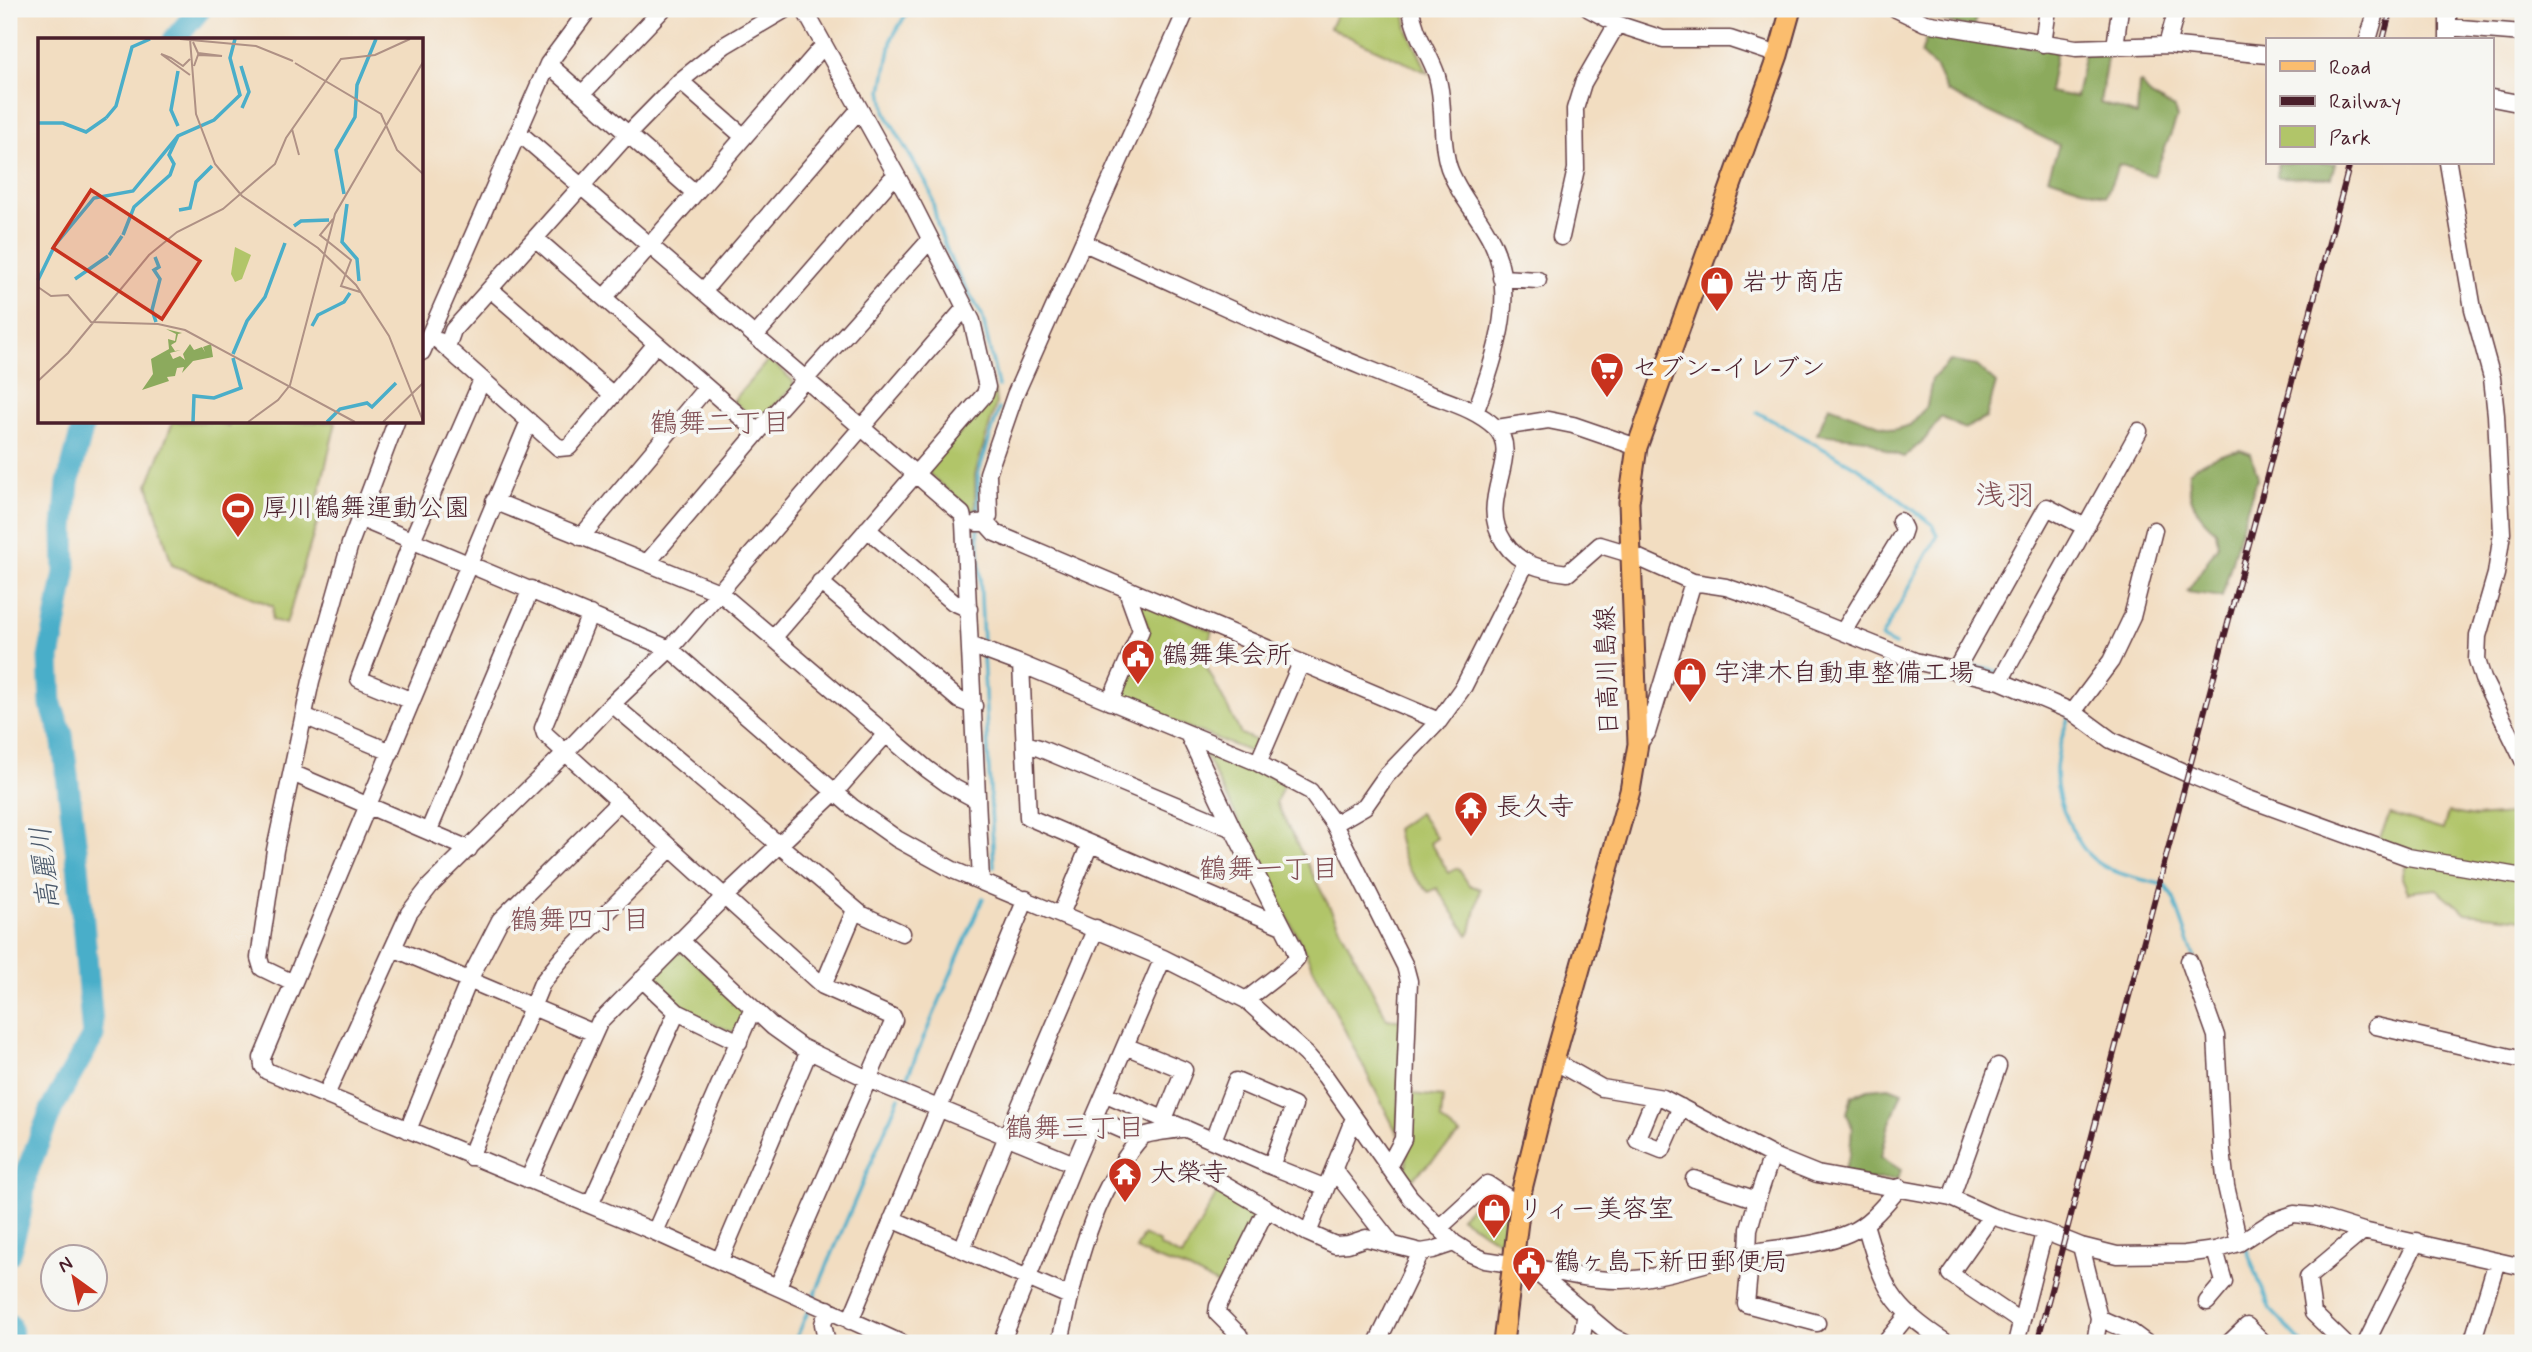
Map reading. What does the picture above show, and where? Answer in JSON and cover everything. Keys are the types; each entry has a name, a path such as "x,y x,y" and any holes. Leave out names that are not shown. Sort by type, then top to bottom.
{"main road":[{"name":"日高川島線","path":"1503,1343 1521,1266 1520,1206 1554,1061 1630,791 1638,744 1629,502 1637,447 1778,55 1791,9"}],"street":[{"path":"424,347 548,64 589,9"},
{"path":"582,94 663,9"},
{"path":"447,347 453,330 628,134 680,80 725,45 786,9"},
{"path":"773,638 985,394 987,387 972,321 804,9"},
{"path":"985,522 989,516 988,473 1015,395 1187,9"},
{"path":"1411,9 1419,39 1436,74 1449,166 1460,192 1492,242 1501,278 1503,299 1499,337 1493,363 1475,413"},
{"path":"1589,9 1617,24 1663,39 1730,39 1778,55"},
{"path":"2043,44 2048,9"},
{"path":"2115,47 2120,9"},
{"path":"2167,45 2177,9"},
{"path":"2369,38 2377,9"},
{"path":"2448,9 2448,33 2523,33"},
{"path":"1906,11 1925,23 2043,44 2076,48 2167,45 2266,55"},
{"path":"1561,237 1576,169 1575,109 1583,83 1617,24"},
{"path":"604,298 824,45"},
{"path":"548,64 695,193"},
{"path":"680,80 744,137"},
{"path":"2494,98 2523,104"},
{"path":"704,290 859,111"},
{"path":"518,132 958,510 964,523 981,881"},
{"path":"2448,164 2473,309 2492,378 2502,533 2496,574 2478,636 2477,660 2483,679 2523,760"},
{"path":"755,335 895,174"},
{"path":"535,238 758,432"},
{"path":"647,563 758,432 930,240"},
{"path":"1084,243 1335,355 1475,413 1497,428 1505,441 1506,453 1493,509 1495,526 1512,554 1526,563 1568,573 1600,545 1630,554 1693,582 1726,587 1761,599 1915,660 2000,681 2073,712 2111,740 2246,798 2408,857 2523,877"},
{"path":"1501,278 1538,280"},
{"path":"490,289 613,395"},
{"path":"326,1095 409,913 430,886 670,649 965,308"},
{"path":"429,333 559,448 569,447 656,344"},
{"path":"412,701 359,680 412,540 482,380"},
{"path":"581,537 706,388"},
{"path":"1497,428 1548,420 1573,425 1637,447"},
{"path":"529,421 262,1058 263,1066 267,1071 720,1260 901,1343"},
{"path":"293,983 262,968 259,958 275,850 311,681 350,544 395,424"},
{"path":"2000,681 2139,431"},
{"path":"494,501 719,592 927,769 977,800"},
{"path":"1955,671 2047,507 2085,527"},
{"path":"361,519 670,649 835,792 897,839 953,870 1096,928 1246,1000 1314,1063 1410,1197 1439,1228 1471,1254 1485,1260 1592,1278 1624,1280 1847,1234 1865,1224 1900,1187"},
{"path":"1843,632 1902,536 1904,529 1900,521"},
{"path":"964,523 985,522"},
{"path":"985,522 995,533 1439,721"},
{"path":"867,529 953,602 969,609"},
{"path":"2073,712 2111,661 2132,617 2154,530"},
{"path":"1335,824 1365,806 1386,776 1439,721 1464,687 1526,563"},
{"path":"820,582 959,700 974,706"},
{"path":"1638,744 1647,733 1693,582"},
{"path":"429,831 531,589"},
{"path":"1110,702 1141,630 1129,597 1130,590"},
{"path":"590,614 543,728 545,734 823,986 893,1017 894,1020 778,1286"},
{"path":"970,645 1258,763 1310,791 1335,824 1405,966 1409,981 1403,1139 1388,1167"},
{"path":"1258,763 1301,663"},
{"path":"1021,664 1028,817 1282,926"},
{"path":"612,704 855,910 902,933"},
{"path":"304,716 391,752"},
{"path":"527,1180 599,1023 680,940 835,792 886,734"},
{"path":"1188,734 1297,958 1246,1000"},
{"path":"1025,744 1233,829"},
{"path":"292,773 469,849"},
{"path":"408,1130 469,980 500,920 618,803"},
{"path":"1061,914 1090,844"},
{"path":"470,1157 542,983 563,957 671,848"},
{"path":"849,1321 1026,899"},
{"path":"823,986 855,910"},
{"path":"962,1249 1096,928"},
{"path":"680,940 772,1027 809,1051 870,1080 1073,1164"},
{"path":"393,948 594,1033"},
{"path":"1001,1343 1073,1164 1106,1094 1163,958"},
{"path":"2189,961 2216,1036 2222,1150 2226,1185 2239,1243"},
{"path":"642,979 677,1012 739,1042"},
{"path":"655,1232 752,1008"},
{"path":"590,1205 677,1012"},
{"path":"2376,1026 2523,1060"},
{"path":"1125,1046 1184,1070 1164,1119"},
{"path":"720,1260 809,1051"},
{"path":"1554,1061 1602,1088 1655,1097 1681,1107 1772,1155 1817,1174 1951,1198 1991,1216 2117,1255 2185,1254 2215,1250 2239,1243 2273,1221 2294,1214 2315,1216 2363,1231 2523,1267"},
{"path":"1951,1198 1998,1066"},
{"path":"1213,1140 1236,1082 1294,1106 1270,1166"},
{"path":"1106,1094 1326,1188"},
{"path":"1655,1097 1637,1140 1662,1150 1681,1107"},
{"path":"1095,1118 1141,1138"},
{"path":"1308,1233 1354,1118"},
{"path":"1060,1343 1069,1296 1103,1192 1114,1173 1141,1138 1150,1133 1185,1128"},
{"path":"1772,1155 1749,1229 1750,1262 1746,1304 1817,1323"},
{"path":"1334,1170 1391,1243"},
{"path":"1202,1171 1308,1233 1341,1246 1366,1238 1421,1252 1454,1242"},
{"path":"1695,1179 1757,1200"},
{"path":"1439,1228 1488,1184 1520,1206"},
{"path":"1243,1343 1239,1335 1217,1313 1218,1306 1266,1210"},
{"path":"1991,1216 1950,1274 2021,1322"},
{"path":"892,1219 1069,1296"},
{"path":"1865,1224 1882,1281 1908,1315 1947,1343"},
{"path":"2344,1343 2312,1312 2308,1277 2363,1231"},
{"path":"2016,1343 2044,1233"},
{"path":"2366,1343 2416,1242"},
{"path":"2081,1246 2099,1318 2095,1343"},
{"path":"2207,1302 2224,1282 2215,1250"},
{"path":"1377,1343 1421,1252"},
{"path":"2472,1343 2497,1261"},
{"path":"1521,1266 1586,1312 1612,1336 1625,1343"},
{"path":"827,1343 822,1324 828,1310"},
{"path":"1581,1343 1586,1312"},
{"path":"1885,1343 1908,1315"},
{"path":"2099,1318 2131,1332 2146,1343"},
{"path":"2229,1343 2247,1326 2264,1343"}],"green space":[{"path":"1339,9 1404,9 1407,29 1428,73 1330,28"},
{"path":"1917,9 1977,9 1974,28 1916,14"},
{"path":"1929,29 2056,51 2049,92 2076,97 2085,52 2108,52 2100,103 2137,115 2141,83 2151,96 2174,108 2177,118 2154,176 2119,164 2106,196 2048,177 2059,145 1947,92 1936,68 1921,54"},
{"path":"2278,164 2335,164 2331,178 2277,177"},
{"path":"769,359 793,381 794,386 758,422 733,401"},
{"path":"1950,361 1977,366 1996,383 1986,418 1964,429 1941,417 1925,439 1904,457 1867,439 1817,434 1829,406 1893,430 1910,425 1927,406 1932,379"},
{"path":"995,392 996,404 975,474 975,513 930,475 928,469"},
{"name":"厚川鶴舞運動公園","path":"172,424 221,424 228,427 230,424 336,424 318,498 320,513 286,624 272,620 273,606 172,565 148,484"},
{"path":"2240,450 2251,454 2258,477 2222,597 2187,592 2218,545 2216,531 2203,519 2191,498 2189,472 2213,458"},
{"path":"1142,601 1213,631 1201,656 1241,734 1262,743 1256,754 1122,702 1120,696 1149,630 1139,604"},
{"path":"1211,751 1284,783 1276,803 1387,1019 1404,1021 1397,1133 1205,755"},
{"path":"2448,812 2475,817 2523,813 2523,919 2466,913 2437,889 2408,892 2402,878 2409,854 2378,842 2390,814 2443,830"},
{"path":"1419,813 1437,838 1430,843 1449,873 1458,868 1469,885 1480,889 1471,932 1468,935 1437,888 1429,892 1415,878 1403,856 1396,829"},
{"path":"678,952 684,952 742,1007 741,1021 735,1030 732,1032 680,1009 651,979"},
{"path":"1889,1087 1902,1092 1888,1128 1881,1157 1901,1170 1897,1179 1869,1179 1843,1173 1850,1153 1852,1127 1847,1113 1852,1096 1868,1089"},
{"path":"1411,1094 1443,1097 1441,1120 1460,1135 1412,1179 1406,1172"},
{"path":"1217,1193 1256,1212 1222,1287 1189,1270 1136,1249 1143,1235 1182,1257"},
{"path":"1485,1193 1509,1205 1504,1236 1499,1241 1460,1217"}],"waterway":[{"name":"高麗川","path":"176,38 200,9"},
{"path":"909,9 892,38 882,90 886,114 930,190 938,227 953,266 982,315 998,386"},
{"path":"978,518 978,474 999,409"},
{"path":"1757,412 1860,469 1933,525 1938,535 1881,638 1895,645"},
{"name":"高麗川","path":"9,1254 20,1215 26,1174 52,1108 93,1036 78,865 62,735 51,705 49,658 65,573 64,528 68,483 83,424"},
{"path":"978,529 983,644"},
{"path":"983,655 994,866"},
{"path":"1976,667 2000,672"},
{"path":"2069,716 2057,758 2056,784 2063,811 2074,833 2087,853 2097,862 2125,875 2165,885 2174,899 2194,957"},
{"path":"903,1087 983,898"},
{"path":"813,1299 899,1097"},
{"path":"2245,1245 2270,1309 2302,1343"},
{"path":"794,1343 810,1307"},
{"name":"高麗川","path":"9,1325 13,1343"}],"railway":[{"path":"2384,38 2391,9"},
{"path":"2037,1343 2350,164"}],"place":[{"name":"岩サ商店","path":"1717,313"},
{"name":"セブン-イレブン","path":"1607,399"},
{"name":"厚川鶴舞運動公園","path":"238,539"},
{"name":"鶴舞集会所","path":"1138,686"},
{"name":"宇津木自動車整備工場","path":"1690,704"},
{"name":"長久寺","path":"1471,838"},
{"name":"大榮寺","path":"1125,1204"},
{"name":"リィー美容室","path":"1494,1240"},
{"name":"鶴ヶ島下新田郵便局","path":"1529,1293"}],"district":[{"name":"鶴舞二丁目","path":"720,424"},
{"name":"浅羽","path":"2005,496"},
{"name":"鶴舞一丁目","path":"1269,870"},
{"name":"鶴舞四丁目","path":"580,921"},
{"name":"鶴舞三丁目","path":"1075,1129"}]}
